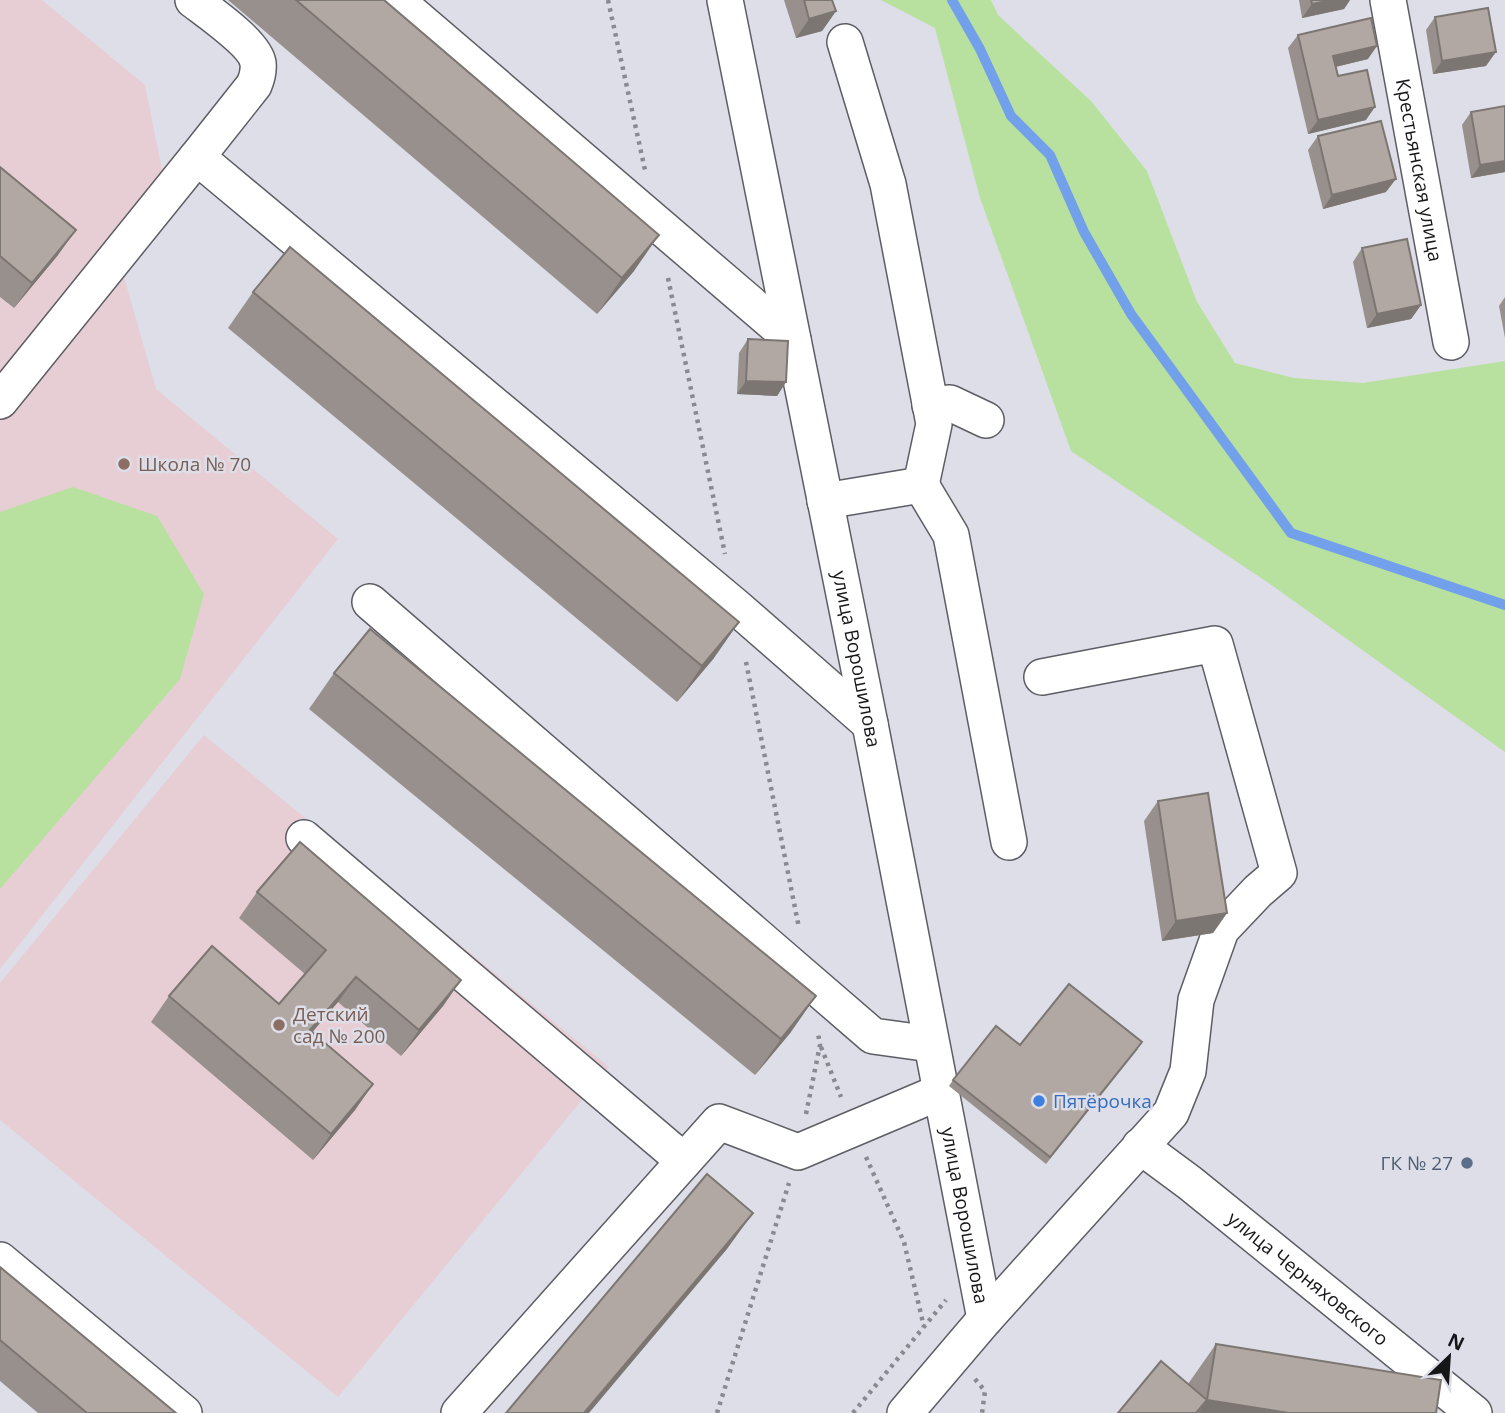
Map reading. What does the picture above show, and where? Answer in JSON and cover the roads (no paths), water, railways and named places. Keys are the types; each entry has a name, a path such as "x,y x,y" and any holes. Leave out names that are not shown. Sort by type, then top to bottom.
{"street":[{"path":"0,401 254,85 258,75 258,63 254,51 194,0"},
{"path":"396,0 793,340"},
{"name":"улица Ворошилова","path":"725,0 870,724 985,1319"},
{"name":"Крестьянская улица","path":"1388,0 1451,342"},
{"path":"845,42 888,184 934,424 921,485 951,536 1009,842"},
{"path":"197,157 735,606 870,724"},
{"path":"930,405 950,403 986,420"},
{"path":"825,501 921,485"},
{"path":"370,602 873,1036 931,1044"},
{"name":"улица Ворошилова","path":"917,1408 985,1319 1171,1112 1188,1071 1196,1000 1221,930 1279,873 1215,644 1042,677"},
{"path":"304,838 684,1161"},
{"path":"459,1413 719,1122 798,1152 940,1092"},
{"name":"улица Черняховского","path":"1140,1146 1190,1183 1431,1396 1474,1413"},
{"path":"0,1260 184,1413"}],"waterway":[{"path":"952,0 980,49 1011,116 1050,155 1084,232 1131,314 1291,533 1505,605"}],"place":[{"name":"Школа № 70","path":"124,464"},
{"name":"Детский сад № 200","path":"279,1025"},
{"name":"Пятёрочка","path":"1039,1101"},
{"name":"ГК № 27","path":"1467,1163"}]}
